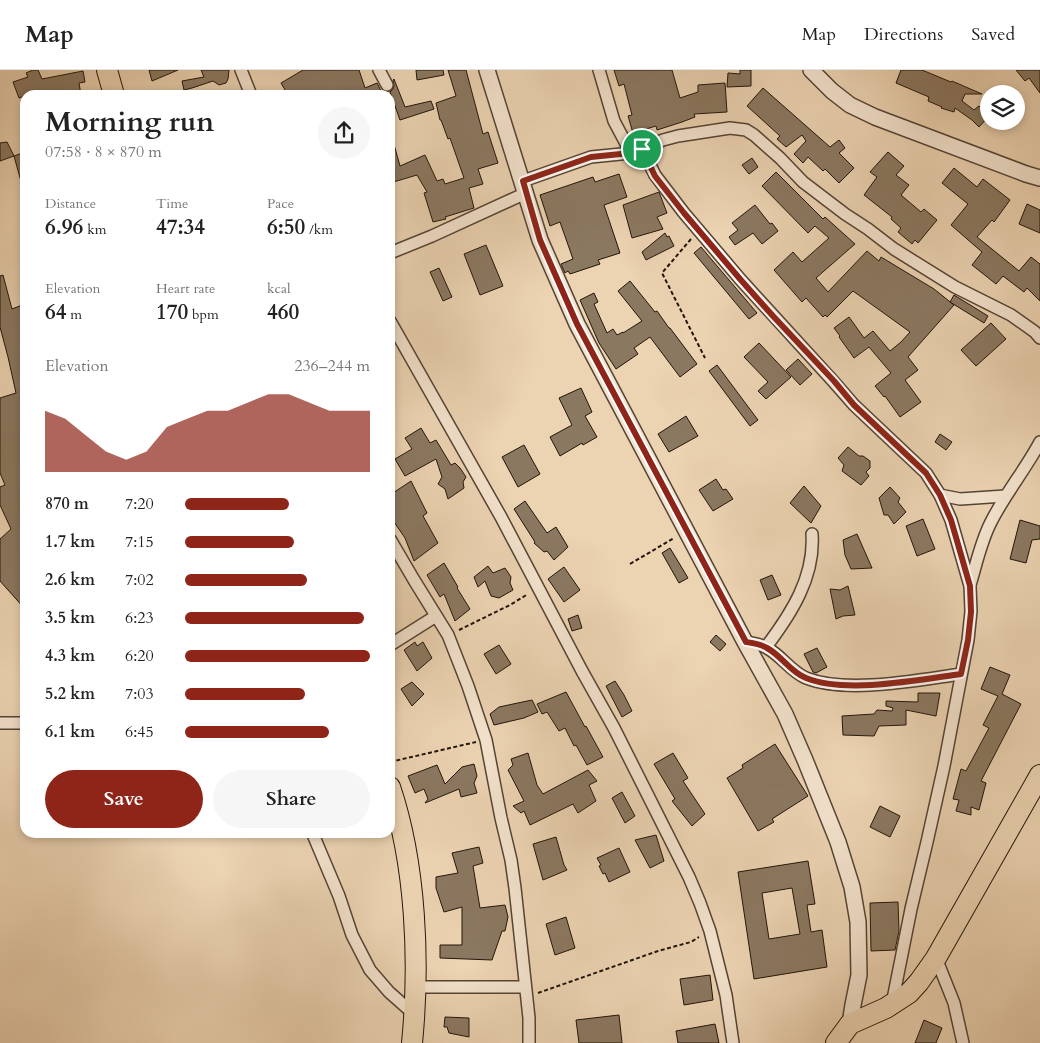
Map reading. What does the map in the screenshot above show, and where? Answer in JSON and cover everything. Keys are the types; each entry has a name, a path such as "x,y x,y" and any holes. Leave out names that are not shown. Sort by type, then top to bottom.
{"highway":[{"path":"107,70 113,90"},
{"path":"836,1043 850,1024 892,1004 909,993 914,987 936,958 1040,775"},
{"path":"395,806 405,845 414,925 416,987 412,1043"}],"street":[{"path":"241,70 248,90"},
{"path":"379,70 387,85"},
{"path":"487,70 540,240 577,324 785,714 806,760 838,842 852,887 858,922 859,975 850,1024"},
{"path":"599,70 614,121 655,176 718,253 854,405 926,473 940,495 951,520 970,586 971,612 968,640 928,842 911,909 892,1004"},
{"path":"811,70 832,92 850,105 875,117 1040,178"},
{"path":"395,251 432,236 524,187 591,157 636,151 678,136 730,128 746,130 780,158 803,182 894,250 955,287 1011,315 1035,332 1040,338"},
{"path":"395,330 539,587 614,728 700,903 710,931 726,995 733,1043"},
{"path":"970,586 990,524 1005,496 1029,462 1040,442"},
{"path":"940,495 960,499 1005,496"},
{"path":"766,647 794,608 802,589 813,548 812,534"},
{"path":"395,548 448,635 486,740 512,869 529,1018 530,1043"},
{"path":"395,642 436,616"},
{"path":"746,642 766,647 798,675 814,681 833,684 893,683 961,674"},
{"path":"0,723 20,723"},
{"path":"315,838 339,896 352,935 370,970 389,992 415,1015"},
{"path":"936,958 954,1003 963,1043"},
{"path":"416,987 526,992"}],"path":[{"path":"695,235 662,273 705,358"},
{"path":"630,564 686,530"},
{"path":"448,635 510,605 539,587"},
{"path":"395,761 486,740"},
{"path":"526,992 691,942"}],"building":[{"path":"38,70 42,79 83,71 85,82 79,83 80,90 20,90 19,98 13,82 28,77 26,73"},
{"path":"149,70 178,70 152,81"},
{"path":"201,70 229,70 228,79 226,83 219,85 213,81 184,90 182,81 204,77"},
{"path":"303,70 359,70 365,88 377,83 380,90 285,90 281,83"},
{"path":"416,70 443,70 444,75 417,80"},
{"path":"448,70 466,70 483,134 488,132 498,163 478,169 483,184 469,188 474,208 433,222 424,193 427,192 417,175 395,182 395,148 400,166 425,155 437,181 443,179 445,184 464,178 450,138 448,139 440,120 436,103 456,96"},
{"path":"614,70 672,70 680,98 698,92 698,85 725,83 727,112 694,114 695,117 657,130 656,126 633,133 628,116 632,115 624,84 619,86"},
{"path":"740,70 751,70 751,86 727,87 728,73 740,74"},
{"path":"901,70 922,70 980,93 965,94 962,101 974,110 980,107 980,126 955,108 954,112 941,108 928,101 929,97 896,83"},
{"path":"1016,70 1040,70 1040,93 1029,78 1025,81"},
{"path":"393,80 405,107 431,101 434,109 400,120 395,106 395,90 392,90 394,86"},
{"path":"763,88 830,147 839,140 845,148 839,153 854,168 839,183 825,169 823,171 808,157 803,163 794,154 806,141 802,135 786,147 777,139 780,136 747,106"},
{"path":"7,142 14,156 0,161 0,143"},
{"path":"888,152 904,166 896,175 909,185 901,195 921,212 924,209 937,220 918,243 915,240 912,244 898,232 901,228 891,219 892,217 864,195 877,177 870,172"},
{"path":"20,154 20,178 14,156"},
{"path":"752,158 758,167 749,174 742,165"},
{"path":"954,168 977,187 983,179 1010,200 994,222 992,220 977,237 1019,271 1031,257 1040,264 1040,301 1027,288 1024,292 1003,276 996,284 972,265 982,252 951,225 968,204 942,183"},
{"path":"776,172 823,219 825,217 855,244 816,278 828,292 867,251 879,261 881,257 934,289 954,305 908,357 918,370 905,380 921,402 900,417 885,396 875,386 891,373 869,347 854,358 834,328 849,317 864,338 873,331 890,351 910,332 853,291 827,317 825,315 823,317 806,298 802,302 774,270 793,252 802,262 829,238 815,226 808,233 762,186"},
{"path":"619,174 627,197 604,205 620,253 598,260 600,264 570,274 568,271 565,273 561,264 573,259 560,222 550,226 540,195 593,177 595,182"},
{"path":"659,192 667,213 657,217 663,229 632,238 623,205"},
{"path":"1027,204 1040,210 1040,233 1019,224"},
{"path":"755,205 778,231 762,244 753,233 735,245 729,237 738,230 732,223"},
{"path":"665,233 667,237 669,236 674,246 646,260 642,252"},
{"path":"486,245 503,286 480,295 464,254"},
{"path":"701,247 757,313 749,319 694,253"},
{"path":"439,268 452,297 443,301 430,272"},
{"path":"3,275 12,309 20,306 20,603 0,581 0,539 11,529 0,505 0,487 5,485 0,473 0,398 16,393 0,327 0,276"},
{"path":"630,281 655,312 657,311 697,364 680,377 650,337 634,348 638,354 616,369 599,343 580,300 594,293 598,302 594,304 607,333 613,329 617,335 623,333 642,321 618,291"},
{"path":"954,295 988,316 984,323 950,302"},
{"path":"991,323 1006,339 976,366 961,350"},
{"path":"759,343 791,377 766,399 758,391 768,382 744,357"},
{"path":"798,359 812,374 800,385 786,370"},
{"path":"717,365 758,420 750,426 709,371"},
{"path":"581,388 592,412 585,416 597,437 583,445 582,443 560,456 550,437 572,425 559,398"},
{"path":"686,416 698,436 669,452 658,434"},
{"path":"421,428 430,443 436,440 451,465 455,463 466,477 463,482 464,488 448,499 445,489 438,484 442,477 436,459 405,476 395,459 412,449 405,438"},
{"path":"940,434 952,442 946,450 935,442"},
{"path":"524,445 540,474 518,487 502,457"},
{"path":"848,447 859,456 863,456 870,461 870,468 866,472 869,476 861,485 842,471 844,465 838,458"},
{"path":"716,479 723,490 726,489 733,499 713,511 699,490"},
{"path":"411,481 427,513 423,516 438,543 414,561 405,538 395,523 395,492"},
{"path":"804,486 821,506 811,523 790,503"},
{"path":"890,487 900,498 898,502 906,512 894,524 888,515 884,515 879,498"},
{"path":"525,501 547,533 556,527 568,547 554,560 547,551 544,552 534,543 514,509"},
{"path":"923,519 935,549 917,556 906,526"},
{"path":"1020,520 1040,526 1040,539 1032,540 1026,563 1010,559"},
{"path":"857,534 872,568 851,569 845,555 843,540"},
{"path":"670,548 688,578 679,583 662,553"},
{"path":"444,563 470,609 455,621 444,594 440,597 427,575"},
{"path":"488,566 493,573 505,568 511,577 510,583 513,590 499,598 491,596 485,581 478,587 474,577"},
{"path":"564,567 580,590 564,602 548,579"},
{"path":"772,575 781,595 768,600 760,580"},
{"path":"848,586 855,615 836,619 830,589 840,590"},
{"path":"578,615 582,628 572,631 568,619"},
{"path":"716,635 726,644 720,651 710,642"},
{"path":"415,642 417,646 423,642 432,658 417,671 404,650"},
{"path":"499,645 511,664 496,674 484,654"},
{"path":"817,648 827,667 816,673 813,672 804,654"},
{"path":"990,667 1010,675 1002,694 1021,704 981,781 986,783 979,810 971,807 971,815 956,811 959,800 953,799 961,769 966,771 989,728 983,725 998,696 981,689"},
{"path":"615,681 632,711 622,717 606,686"},
{"path":"412,682 424,694 412,706 401,689"},
{"path":"566,692 603,757 587,765 565,728 559,731 547,712 542,714 537,704"},
{"path":"918,693 940,693 936,716 906,710 906,725 879,726 874,736 843,735 842,716 874,714 877,710 892,711 893,708 886,706 886,701 918,702"},
{"path":"532,700 538,712 524,718 494,725 490,714 499,707"},
{"path":"775,744 808,796 772,819 774,822 758,831 727,778 743,768 742,765"},
{"path":"528,753 537,785 543,794 588,770 597,781 589,785 596,801 578,813 573,804 530,825 524,811 521,813 513,806 524,801 508,770 513,765 511,759"},
{"path":"673,753 688,778 683,781 705,814 692,826 672,801 675,799 654,764"},
{"path":"474,764 477,776 474,783 477,793 461,797 459,789 425,803 428,799 424,789 415,793 408,776 437,765 445,784 462,767"},
{"path":"622,792 635,816 625,823 612,798"},
{"path":"880,806 900,816 890,837 870,827"},
{"path":"656,835 664,861 650,868 635,840"},
{"path":"556,837 567,870 543,880 533,844"},
{"path":"479,847 483,863 473,866 480,908 505,905 508,917 505,931 502,931 492,960 440,958 440,945 462,945 462,907 444,912 436,888 436,877 458,873 452,853"},
{"path":"619,848 630,872 609,882 599,866 601,865 597,858"},
{"path":"808,861 815,904 807,905 811,932 822,930 827,967 754,979 738,872","holes":["792,888 800,934 769,939 762,893"]},
{"path":"898,902 899,931 895,950 871,951 870,903"},
{"path":"566,917 575,948 555,955 546,924"},
{"path":"710,975 713,1000 684,1005 680,979"},
{"path":"619,1015 622,1043 579,1043 576,1020"},
{"path":"445,1017 469,1018 469,1037 449,1033 447,1027 444,1027"},
{"path":"924,1020 942,1028 936,1043 915,1043"},
{"path":"715,1024 719,1043 678,1043 676,1031"}],"route":[{"path":"642,149 655,176 740,279 854,405 926,473 940,495 951,520 970,586 971,612 961,674 893,683 833,684 814,681 798,675 766,647 746,642 577,324 540,240 523,181 591,157 631,153 642,149"}]}
